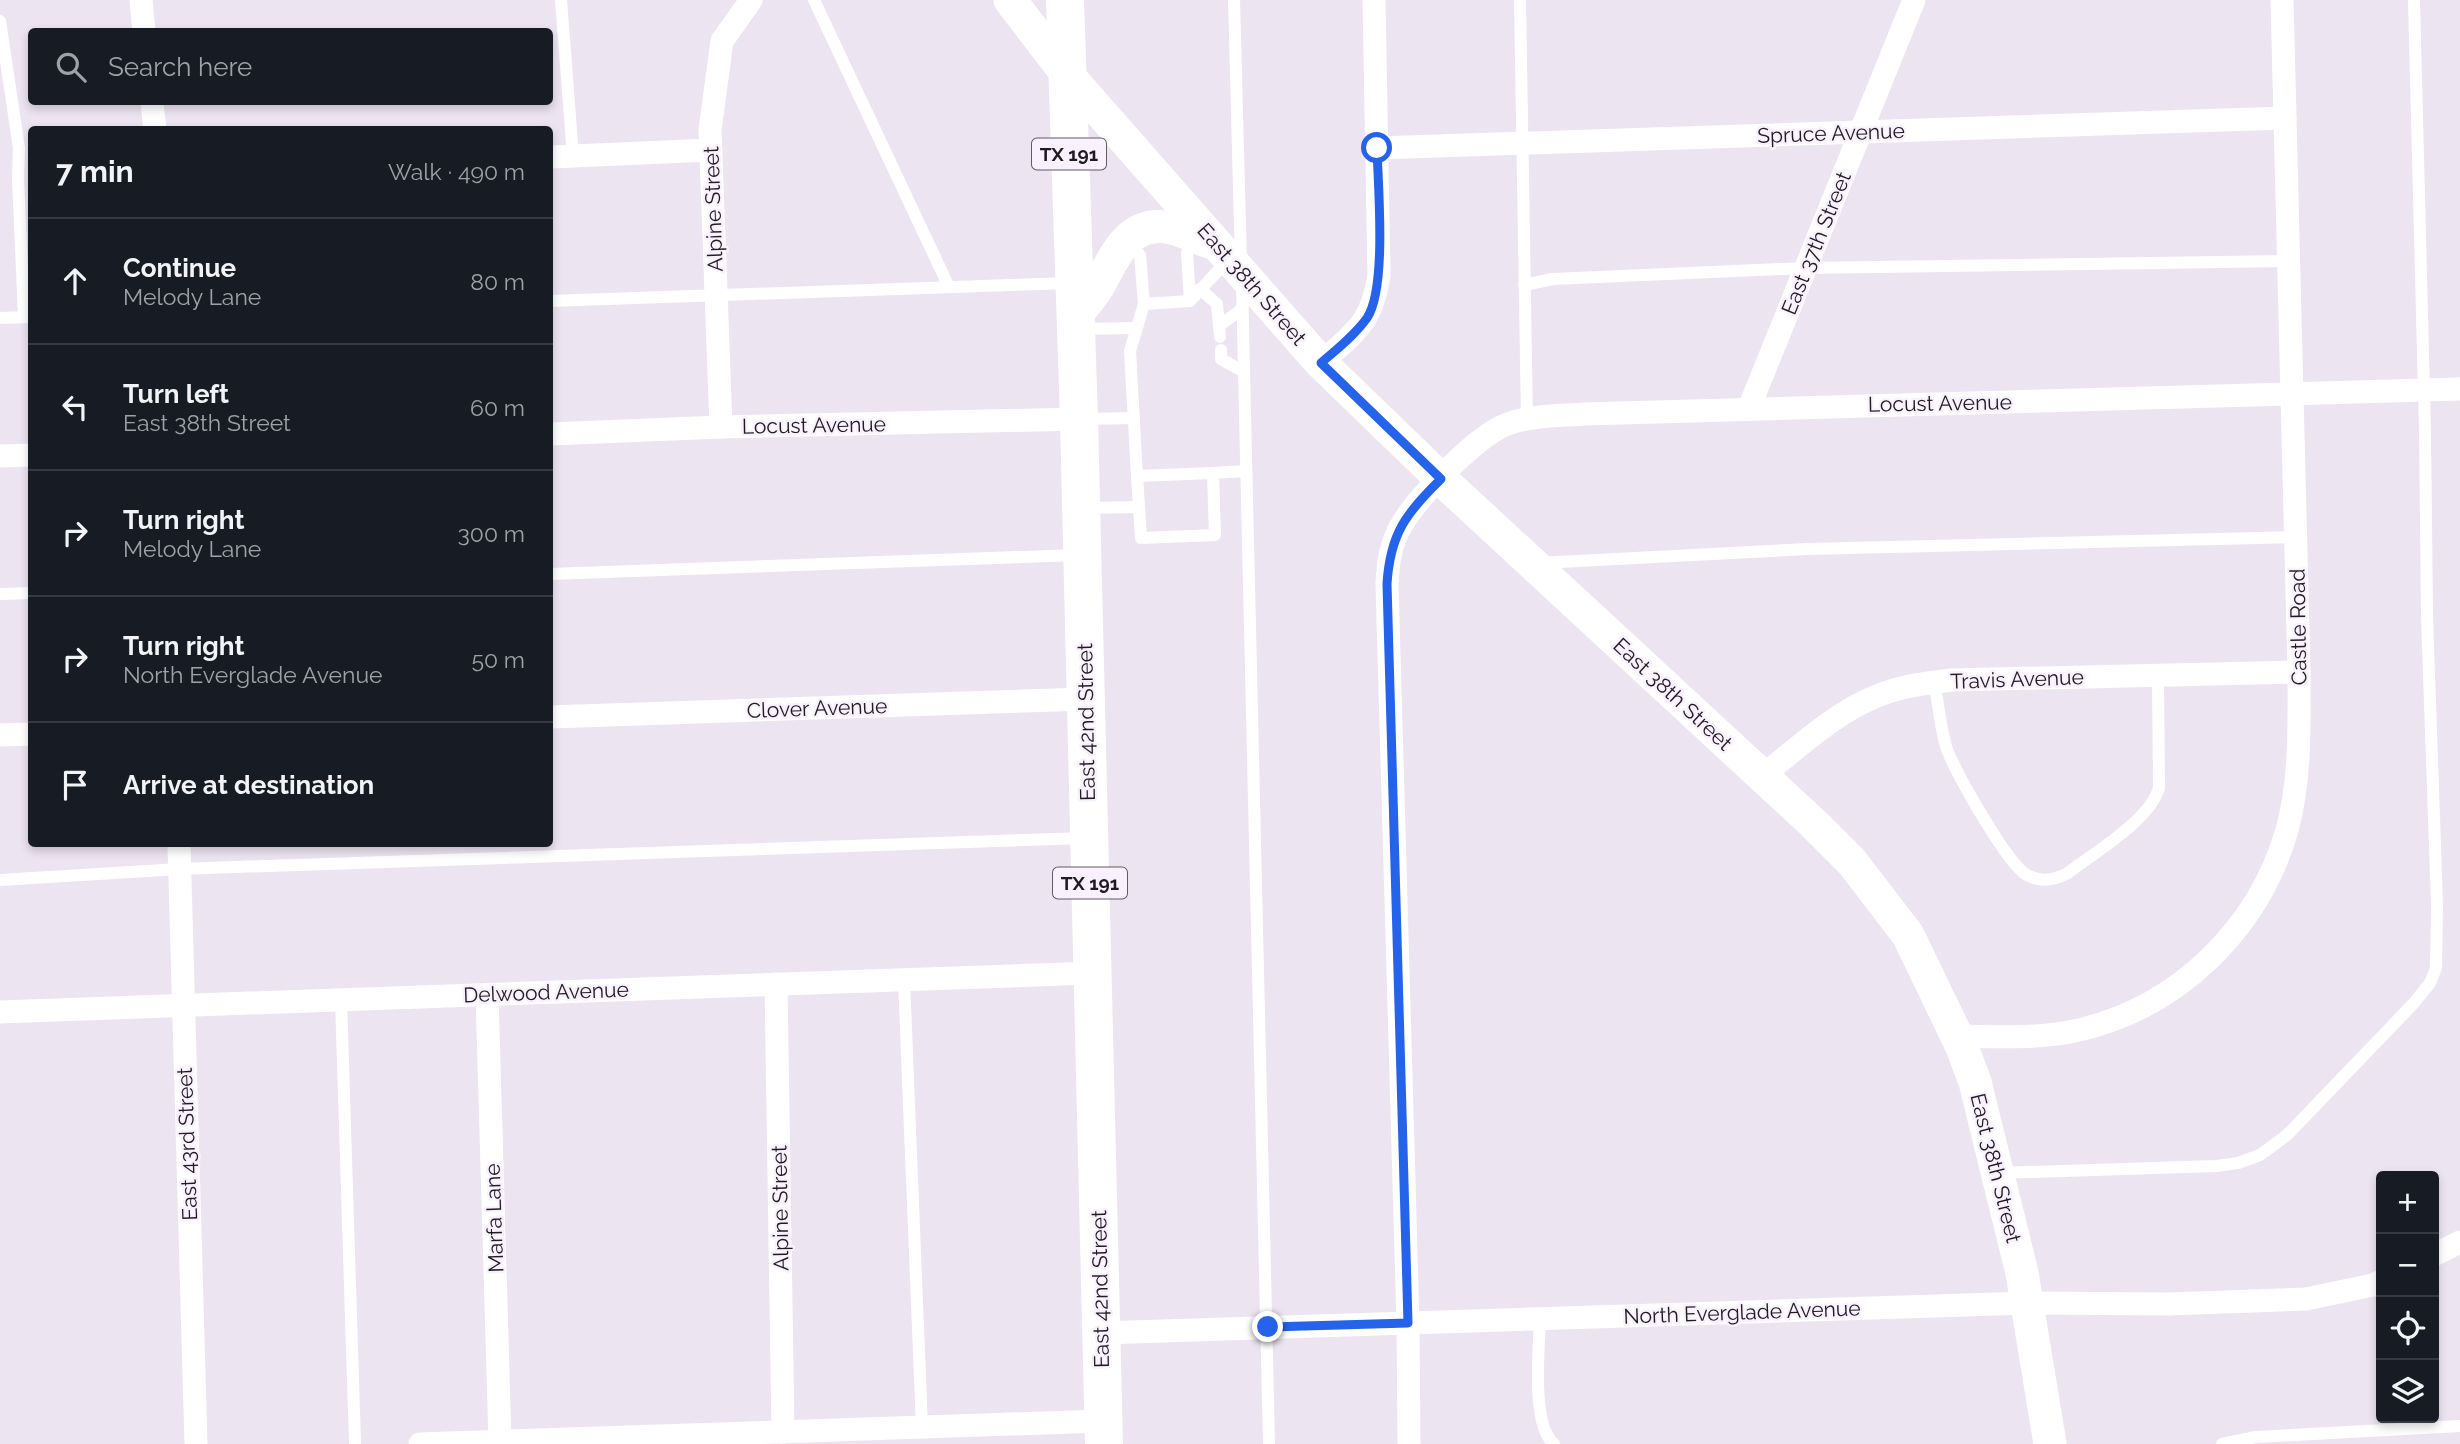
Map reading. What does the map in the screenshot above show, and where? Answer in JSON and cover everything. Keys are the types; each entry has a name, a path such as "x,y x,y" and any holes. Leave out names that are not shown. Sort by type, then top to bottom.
{"highway":[{"name":"East 42nd Street","path":"1065,0 1079,419 1103,1432"}],"street":[{"path":"141,0 144,28"},
{"name":"Alpine Street","path":"721,427 710,130 722,41 751,0"},
{"name":"East 38th Street","path":"1010,0 1066,73 1219,257 1321,363 1441,479 1852,862 1908,935 1958,1037 1975,1082 2022,1273 2050,1444"},
{"path":"1321,363 1358,330 1369,316 1379,275 1374,0"},
{"name":"East 37th Street","path":"1749,408 1914,0"},
{"name":"Castle Road","path":"1958,1037 2052,1034 2114,1020 2177,986 2221,948 2246,916 2264,886 2287,828 2295,787 2299,742 2299,672 2282,0"},
{"path":"152,105 155,126"},
{"name":"Spruce Avenue","path":"1377,148 2285,118"},
{"path":"553,157 711,150"},
{"path":"1074,310 1096,290 1118,249 1143,229 1168,228 1219,257"},
{"name":"Locust Avenue","path":"1409,1444 1387,584 1389,559 1396,535 1424,495 1471,447 1492,431 1507,424 1585,414 2460,389"},
{"name":"Locust Avenue","path":"553,434 721,427 1079,419"},
{"path":"0,456 28,455"},
{"name":"Travis Avenue","path":"1762,776 1844,712 1878,695 1914,685 1934,682 2299,672"},
{"name":"Clover Avenue","path":"553,717 1085,699"},
{"path":"0,735 28,734"},
{"name":"East 43rd Street","path":"179,847 195,1444"},
{"name":"Delwood Avenue","path":"0,1012 1092,973"},
{"name":"Alpine Street","path":"776,984 783,1432"},
{"name":"Marfa Lane","path":"487,995 500,1441"},
{"path":"2439,1252 2460,1242"},
{"name":"North Everglade Avenue","path":"1101,1333 2027,1303 2168,1304 2306,1299 2376,1284"},
{"path":"420,1444 672,1440 783,1432 875,1436 922,1427 1103,1432"}],"lane":[{"path":"561,0 573,156"},
{"path":"814,0 949,287"},
{"path":"1234,0 1219,257 1242,309 1269,1444"},
{"path":"1520,0 1527,420"},
{"path":"1997,1173 2216,1166 2238,1163 2260,1155 2287,1135 2329,1094 2430,983 2436,968 2437,905 2427,616 2414,0"},
{"path":"0,21 19,148 18,178 28,317 0,318"},
{"path":"1140,254 1144,304 1130,351 1141,538 1215,535 1213,473"},
{"path":"1144,304 1189,301 1200,289 1219,257"},
{"path":"1189,301 1219,257"},
{"path":"1524,285 1553,279 1805,268 2289,261"},
{"path":"553,301 949,287 1074,310 1137,328"},
{"path":"1200,289 1217,304 1221,359 1244,372"},
{"path":"1220,338 1242,309"},
{"path":"1079,419 1134,418"},
{"path":"1137,476 1246,471"},
{"path":"1080,508 1139,508"},
{"path":"1532,564 1807,549 2296,537"},
{"path":"553,574 1082,554"},
{"path":"0,594 28,593"},
{"path":"1934,682 1947,750 1963,780 2019,869 2037,879 2048,880 2058,878 2078,866 2137,821 2156,797 2159,774 2158,675"},
{"path":"0,880 180,869 1089,838"},
{"path":"904,980 922,1427"},
{"path":"341,999 355,1444"},
{"path":"1539,1318 1539,1400 1542,1429 1554,1444"},
{"path":"2222,1444 2256,1437 2460,1426"}],"route":[{"path":"1268,1327 1408,1323 1387,584 1389,559 1396,535 1424,495 1441,479 1321,363 1358,330 1369,316 1375,300 1379,275 1377,148"}]}
